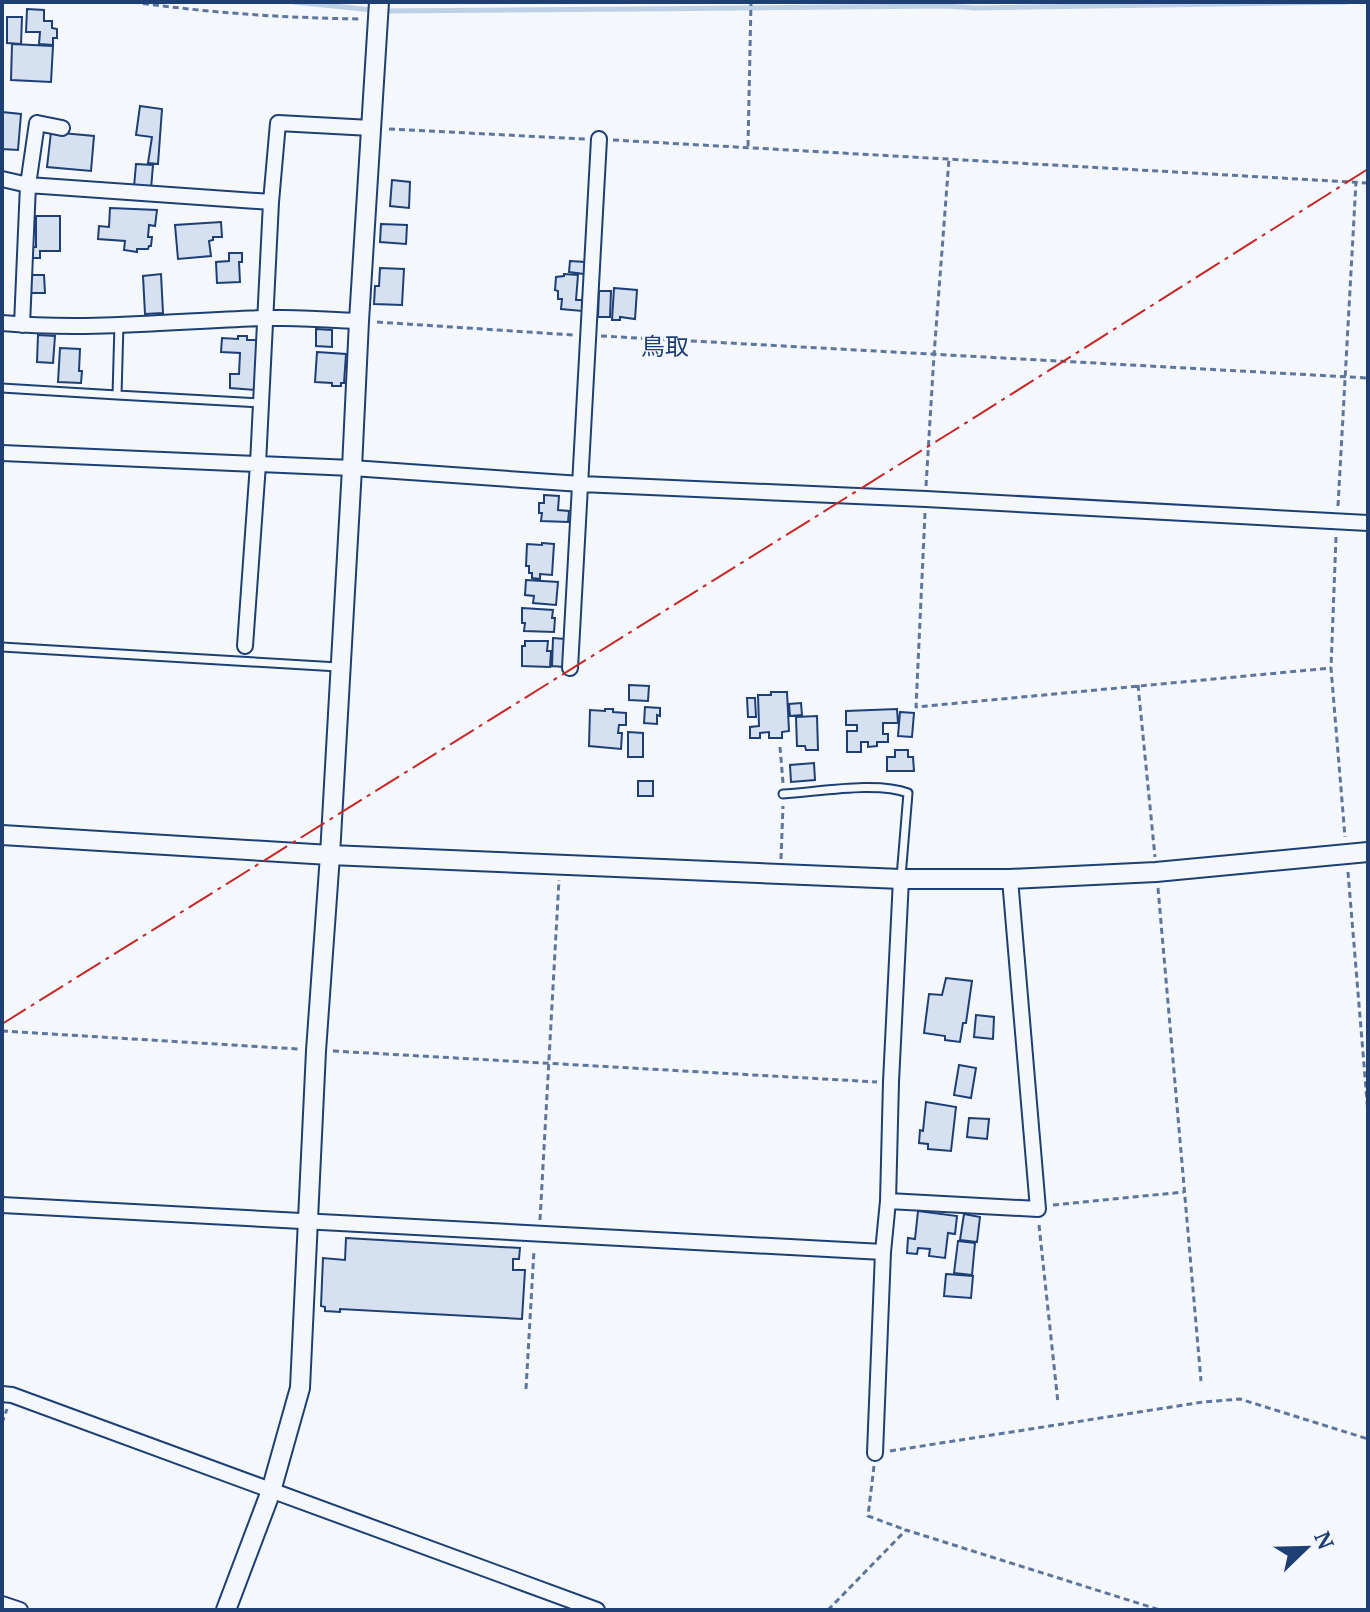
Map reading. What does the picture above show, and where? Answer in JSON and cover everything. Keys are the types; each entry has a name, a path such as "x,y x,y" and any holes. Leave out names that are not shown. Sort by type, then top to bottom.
{"street":[{"path":"226,1610 271,1491 300,1388 316,1051 378,11"},
{"path":"22,325 28,185 37,123 62,128"},
{"path":"245,646 278,123 371,128"},
{"path":"570,668 599,139"},
{"path":"2,179 28,185 271,202"},
{"path":"2,323 119,324 266,318 359,321"},
{"path":"2,453 352,468 581,484 1368,523"},
{"path":"2,835 330,855 901,879 1010,879 1156,872 1368,852"},
{"path":"875,1453 901,879"},
{"path":"888,1201 1038,1208 1010,879"},
{"path":"2,1205 883,1252"},
{"path":"2,1394 12,1395 597,1610"},
{"path":"2,1604 20,1610"}],"lane":[{"path":"117,395 119,324"},
{"path":"2,388 261,403"},
{"path":"2,647 340,667"},
{"path":"783,794 876,787 908,793 901,879"}],"path":[{"path":"133,2 197,11 296,18 378,11"},
{"path":"748,148 751,2"},
{"path":"371,128 1368,183"},
{"path":"949,159 934,355 916,707 1331,668"},
{"path":"1356,182 1331,668 1368,1113"},
{"path":"359,321 1368,378"},
{"path":"1138,685 1201,1381"},
{"path":"780,747 783,794 780,874"},
{"path":"526,1389 559,865"},
{"path":"2,1031 891,1082"},
{"path":"1058,1403 1038,1208 1184,1192"},
{"path":"1160,1610 868,1516 875,1453 1203,1402 1240,1399 1368,1439"},
{"path":"828,1610 906,1530"}],"building":[{"path":"27,9 44,10 44,21 52,21 52,28 57,29 53,45 39,44 40,32 26,32"},
{"path":"7,17 22,17 21,44 7,43"},
{"path":"12,44 53,46 51,82 11,80"},
{"path":"140,106 162,109 158,164 148,163 152,137 136,135"},
{"path":"2,112 21,114 18,150 2,149"},
{"path":"51,132 94,136 91,171 47,167"},
{"path":"136,164 153,165 151,189 134,187"},
{"path":"392,180 410,182 409,208 390,206"},
{"path":"110,208 157,210 155,226 149,225 148,237 152,237 148,249 137,249 137,252 124,250 125,241 98,239 99,226 109,227"},
{"path":"36,216 60,216 60,251 40,251 40,258 32,258 32,247 36,247"},
{"path":"221,222 222,237 213,237 209,241 211,256 178,259 175,225"},
{"path":"381,224 407,225 406,244 380,242"},
{"path":"229,253 242,253 240,282 217,283 216,262 229,261"},
{"path":"570,261 585,262 584,274 569,272"},
{"path":"380,268 404,269 402,305 374,304"},
{"path":"161,274 163,313 145,314 143,276"},
{"path":"30,275 44,275 45,293 30,293"},
{"path":"578,275 576,300 582,300 582,311 561,309 562,299 558,299 558,291 555,290 556,277"},
{"path":"614,288 637,290 635,319 620,317 620,320 612,320"},
{"path":"599,291 611,291 610,317 598,317"},
{"path":"316,329 332,330 332,347 316,346"},
{"path":"38,335 55,336 53,363 37,362"},
{"path":"238,336 257,340 255,390 230,388 230,374 239,374 240,353 221,352 222,338 238,339"},
{"path":"60,348 80,349 81,383 58,382"},
{"path":"317,352 346,354 344,383 341,386 315,382"},
{"path":"544,495 559,496 558,510 569,511 568,522 541,521 539,503 544,503"},
{"path":"527,544 554,544 552,575 540,574 540,579 532,578 529,566 526,566"},
{"path":"526,580 558,582 556,605 533,603 534,596 525,595"},
{"path":"522,608 553,610 554,632 524,631"},
{"path":"553,638 565,639 564,667 552,666"},
{"path":"525,641 548,641 550,667 522,666"},
{"path":"629,685 649,686 648,701 629,700"},
{"path":"771,692 787,692 789,731 782,732 782,738 769,738 769,732 760,733 760,738 750,738 750,727 759,726 758,695 771,695"},
{"path":"747,698 755,698 756,717 748,717"},
{"path":"801,703 802,715 790,716 789,704"},
{"path":"645,707 660,708 657,724 644,723"},
{"path":"897,709 898,723 883,723 883,734 888,734 888,742 877,742 877,746 868,747 868,742 861,742 861,752 847,752 847,731 857,731 857,725 846,725 846,711"},
{"path":"590,710 626,713 626,725 619,725 621,749 589,746"},
{"path":"900,712 914,713 912,737 898,736"},
{"path":"817,716 818,750 797,746 796,717"},
{"path":"628,732 643,733 643,757 628,757"},
{"path":"895,750 908,750 908,757 913,757 914,771 887,771 887,757 895,757"},
{"path":"814,763 815,780 791,782 790,765"},
{"path":"638,781 653,781 653,796 638,796"},
{"path":"946,978 972,981 960,1042 924,1033 929,994 942,995"},
{"path":"976,1015 994,1017 993,1039 974,1037"},
{"path":"959,1065 976,1068 971,1098 954,1095"},
{"path":"926,1102 956,1107 951,1151 928,1149 928,1144 919,1143"},
{"path":"969,1118 989,1119 987,1139 967,1137"},
{"path":"918,1211 957,1216 955,1234 948,1233 945,1258 929,1256 930,1249 918,1248 917,1254 907,1253 908,1238 915,1239"},
{"path":"964,1214 980,1217 977,1242 960,1240"},
{"path":"346,1238 520,1248 519,1259 513,1259 513,1270 525,1270 522,1319 340,1309 340,1312 325,1311 325,1307 321,1306 323,1258 345,1260"},
{"path":"958,1241 975,1243 972,1275 954,1273"},
{"path":"946,1274 973,1276 971,1298 944,1296"}],"waterway":[{"path":"294,2 373,10"},
{"path":"383,11 976,8 1347,2"}],"power":[{"path":"2,1024 1368,169"}],"district":[{"name":"鳥取","path":"665,346"}]}
